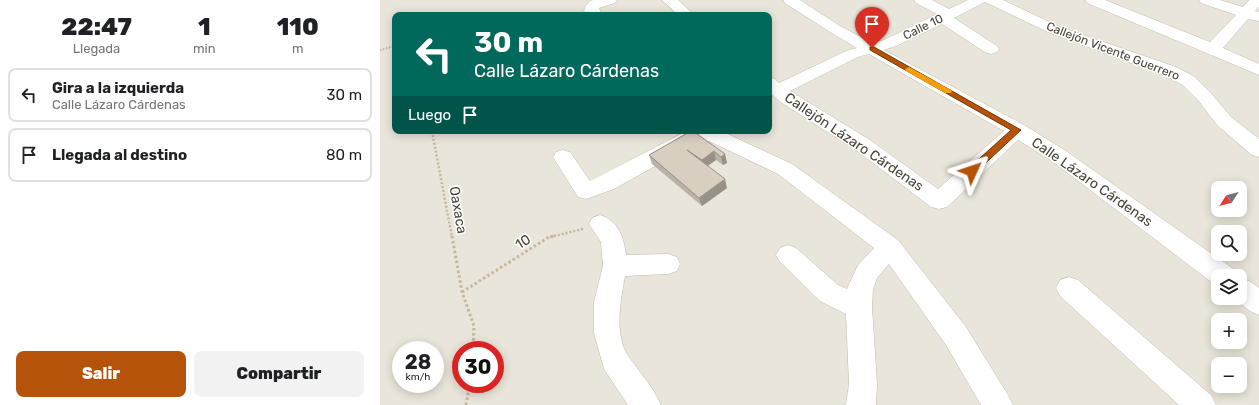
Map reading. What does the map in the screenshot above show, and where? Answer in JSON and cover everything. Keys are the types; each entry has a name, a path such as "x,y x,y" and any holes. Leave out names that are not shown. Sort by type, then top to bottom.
{"street":[{"path":"593,11 594,4 610,0"},
{"path":"669,0 683,12"},
{"name":"Calle Lázaro Cárdenas","path":"790,0 835,28 1017,130 1059,156 1213,269"},
{"path":"921,0 991,49"},
{"name":"Calle 10","path":"773,86 852,54 890,43 979,0"},
{"name":"Callejón Vicente Guerrero","path":"991,0 1055,30 1170,71 1189,81 1204,96 1224,121 1259,150"},
{"path":"1092,0 1213,48 1259,70"},
{"path":"1206,0 1252,15"},
{"path":"1213,48 1252,15 1257,0"},
{"name":"Callejón Lázaro Cárdenas","path":"773,86 788,100 863,145 939,201 1017,130"},
{"path":"563,158 586,191 606,183 694,136 711,134 784,169 890,247 956,336 998,405"},
{"path":"600,224 612,239 615,266 607,302 607,333 614,360 646,405"},
{"path":"861,405 863,384 859,307 860,289 867,272 890,247"},
{"path":"788,256 829,293 859,307"},
{"path":"615,266 668,264"},
{"path":"1069,288 1201,405"},
{"path":"1247,294 1259,303"}],"path":[{"path":"380,50 392,47"},
{"name":"Oaxaca","path":"433,134 443,182 462,292 474,326 473,341"},
{"name":"10","path":"462,292 550,237 600,224"},
{"path":"466,405 468,393"}],"shaded area":[{"path":"380,0 1259,0 1259,405 380,405"}],"building":[{"path":"686,134 697,134 725,154 721,157 714,151 702,160 687,150 725,179 699,198 649,155"}],"slow traffic":[{"path":"909,69 948,91"}],"route":[{"path":"872,48 1017,130 972,171"}]}
